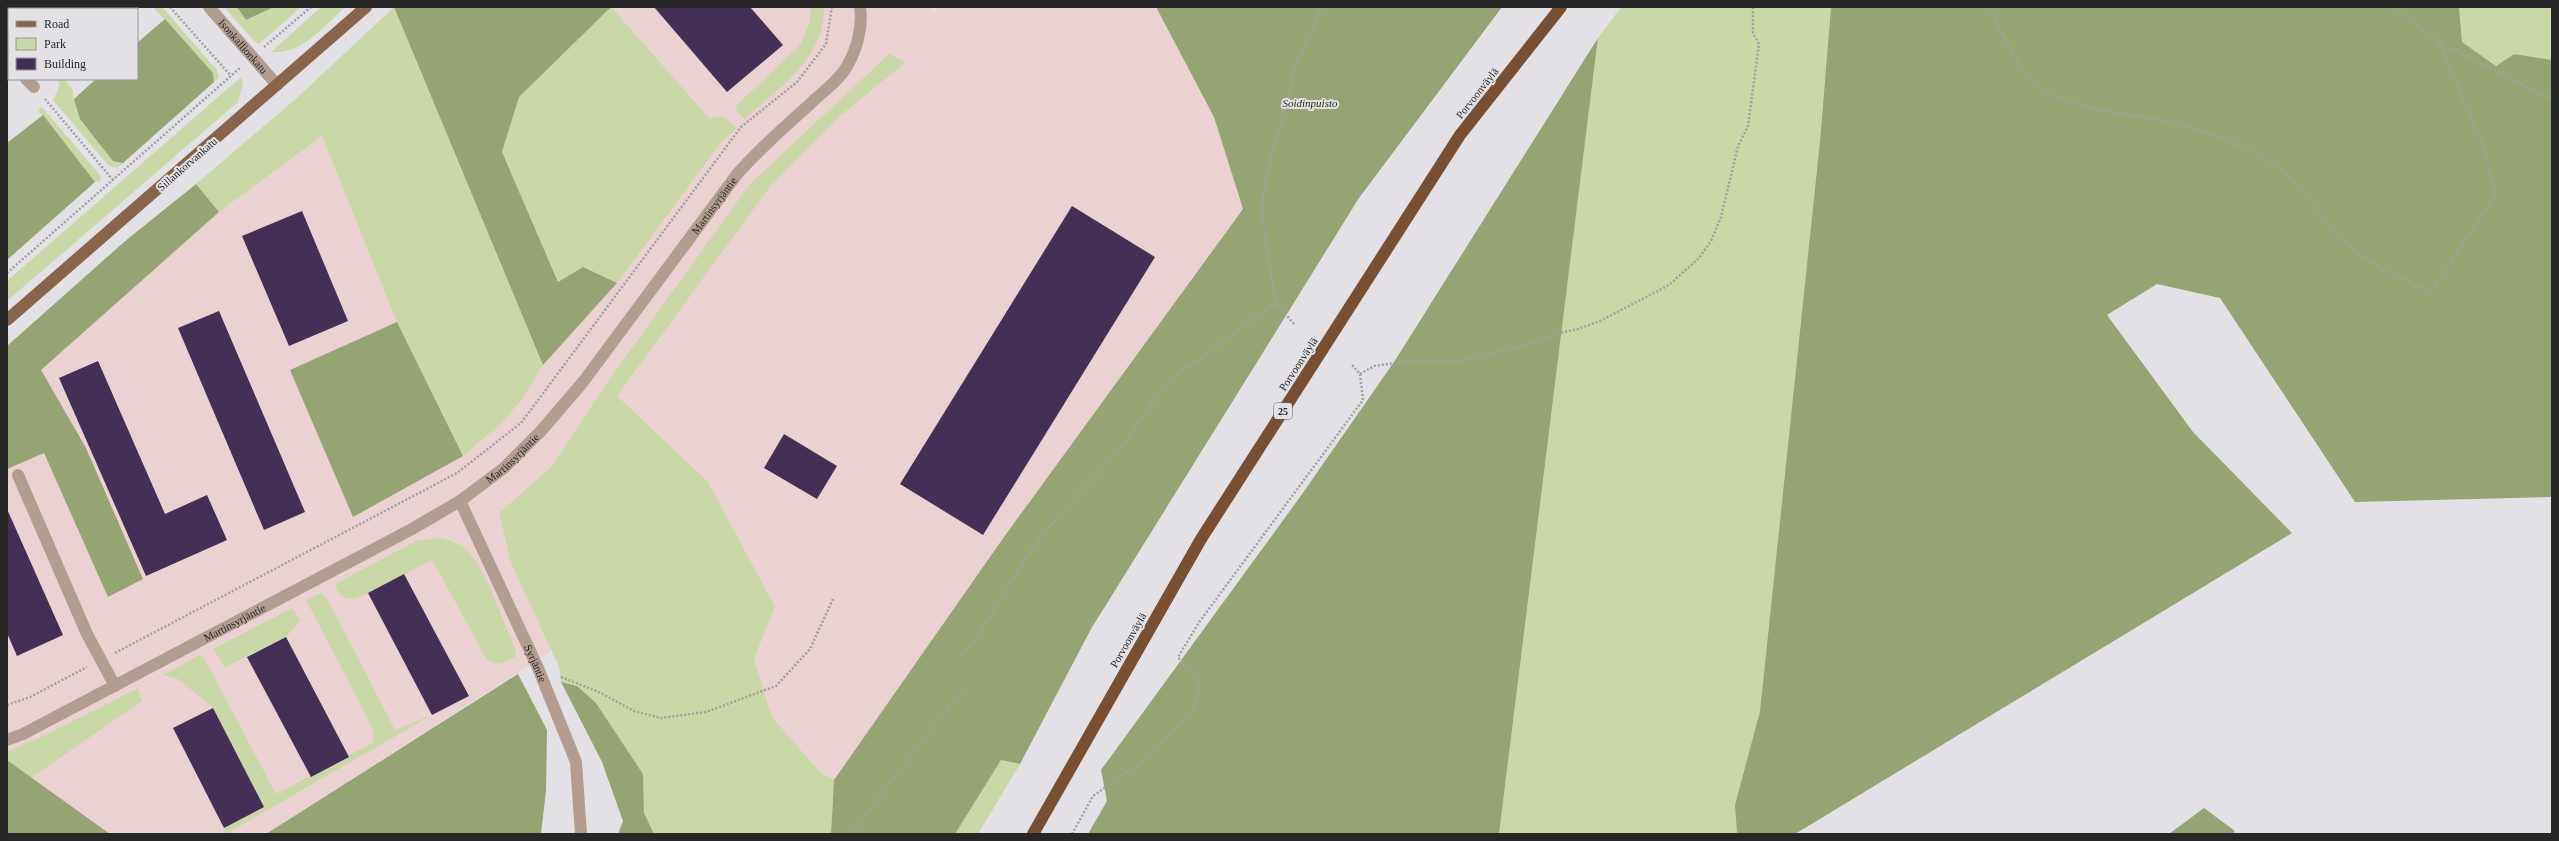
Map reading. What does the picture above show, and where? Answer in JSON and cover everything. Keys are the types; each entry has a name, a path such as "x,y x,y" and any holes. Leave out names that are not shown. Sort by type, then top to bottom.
{"highway":[{"name":"Porvoonväylä","path":"1033,834 1201,538 1460,135 1561,7"}],"main road":[{"name":"Sillankorvankatu","path":"7,320 366,7"}],"street":[{"name":"Isonkallionkatu","path":"209,7 277,85"},
{"name":"Martinsyrjäntie","path":"7,740 23,734 392,540 460,501 504,468 541,431 583,382 738,173 847,66 858,37 861,17 860,7"},
{"path":"18,475 87,634 115,686"},
{"name":"Syrjäntie","path":"460,501 538,668 576,762 581,834"}],"path":[{"path":"170,7 231,76"},
{"path":"7,273 311,7"},
{"path":"7,705 30,697 457,473 521,423 741,127 797,82 826,44 832,7"},
{"path":"1294,324 1276,303 1261,210 1269,166 1296,66 1322,7"},
{"path":"1360,374 1374,366 1394,362 1454,362 1474,359 1538,342 1554,334 1578,329 1614,315 1663,288 1698,258 1712,241 1721,217 1738,146 1748,126 1759,44 1753,33 1753,7"},
{"path":"1989,7 2028,76 2052,94 2083,106 2178,124 2214,135 2257,153 2278,166 2339,237 2368,262 2430,292 2497,193 2482,144 2439,42"},
{"path":"2393,7 2439,42 2552,100"},
{"path":"30,83 113,180"},
{"path":"961,656 975,642 1030,551 1061,513 1122,448 1166,383 1276,303"},
{"path":"1072,834 1093,796 1147,758 1195,707 1199,689 1197,674 1186,667 1178,657 1200,621 1363,400 1360,374 1352,365"},
{"path":"538,668 601,693 634,711 661,718 706,712 776,686 810,649 833,599"},
{"path":"851,834 965,686"}],"shaded area":[{"path":"415,7 929,7 934,12 939,7 1156,7 1214,117 1243,209 1004,537 834,780 820,772 772,717 754,659 775,607 553,465 499,513 511,563 552,651 266,834 110,834 7,760 7,465 41,370 219,212 322,136 462,456 502,423 523,398 543,365 411,49"}],"green space":[{"path":"153,7 162,7 216,69 219,77 214,82 213,73"},
{"path":"224,7 237,7 246,20 274,7 301,7 259,44 254,41"},
{"path":"237,7 274,7 246,20"},
{"path":"321,7 345,7 312,38 293,49 282,52 271,52"},
{"path":"394,7 543,365 523,398 502,423 463,456 397,322 322,136 219,212 196,184 299,96"},
{"path":"394,7 611,7 519,97 502,152 558,282 583,267 617,283 543,365"},
{"path":"611,7 710,119 714,117 725,118 737,128 722,141 617,283 583,267 558,282 502,152 519,97"},
{"path":"811,7 824,7 822,25 817,42 809,57 786,83 745,119 736,111 737,105 801,44 810,21"},
{"name":"Soidinpuisto","path":"1156,7 1502,7 1359,198 1091,629 1020,764 1001,760 955,834 831,834 834,780 1004,537 1243,209 1214,117"},
{"path":"1621,7 1831,7 1820,141 1760,711 1735,805 1737,834 1499,834 1598,38"},
{"path":"1831,7 2459,7 2462,42 2496,66 2514,54 2552,60 2552,497 2355,502 2220,298 2157,284 2107,315 2193,432 2292,533 1795,834 1737,834 1735,805 1760,711 1820,141"},
{"path":"2459,7 2552,7 2552,60 2514,54 2496,66 2462,42"},
{"path":"165,19 213,73 214,82 123,163 113,161 80,119 74,99 95,80 138,80 138,42"},
{"path":"1598,38 1499,834 1088,834 1107,801 1101,770 1300,497 1394,362"},
{"path":"889,54 906,62 840,116 769,188 617,396 708,482 775,607 754,659 772,717 820,772 834,780 831,834 654,834 644,813 643,774 596,703 577,686 561,682 559,667 511,563 499,513 553,465 604,387 749,185"},
{"path":"241,77 243,83 238,102 7,301 7,281"},
{"path":"58,80 65,80 72,88 74,99 113,161 123,163 117,168 108,165 53,100 60,85"},
{"path":"42,107 100,175 101,181 95,182 38,110"},
{"path":"43,115 95,182 7,260 7,143"},
{"path":"196,184 219,212 41,370 86,448 143,579 108,597 44,453 7,469 7,346 124,242"},
{"path":"397,322 463,456 353,517 290,370"},
{"path":"439,538 461,545 473,557 487,582 501,613 516,652 515,657 499,664 487,660 434,563 430,561 368,594 358,597 350,599 346,598 340,594 336,588 337,583 416,541"},
{"path":"320,593 327,598 395,730 432,715 226,834 224,828 264,807 213,708 178,679 163,675 199,655 204,658 276,794 374,742 372,727 306,600"},
{"path":"292,608 300,620 286,637 225,667 213,649"},
{"path":"518,674 547,730 546,791 541,834 266,834"},
{"path":"561,682 577,686 596,703 643,774 644,813 654,834 618,834 623,821 602,762"},
{"path":"138,688 142,701 31,778 7,760 7,752 41,737"},
{"path":"7,760 110,834 7,834"},
{"path":"1001,760 1020,764 978,834 955,834"},
{"path":"2204,808 2235,831 2233,834 2169,834"}],"building":[{"path":"654,7 750,7 783,45 727,92"},
{"path":"1072,206 1155,257 983,535 900,484"},
{"path":"302,211 348,321 289,346 242,236"},
{"path":"219,311 305,512 264,530 178,328"},
{"path":"98,361 165,514 207,495 227,540 146,576 59,378"},
{"path":"784,434 837,466 817,499 764,468"},
{"path":"7,509 63,635 17,656 7,633"},
{"path":"404,574 469,696 432,715 368,593"},
{"path":"286,637 349,757 311,777 247,657"},
{"path":"213,708 264,807 224,828 173,728"}]}
